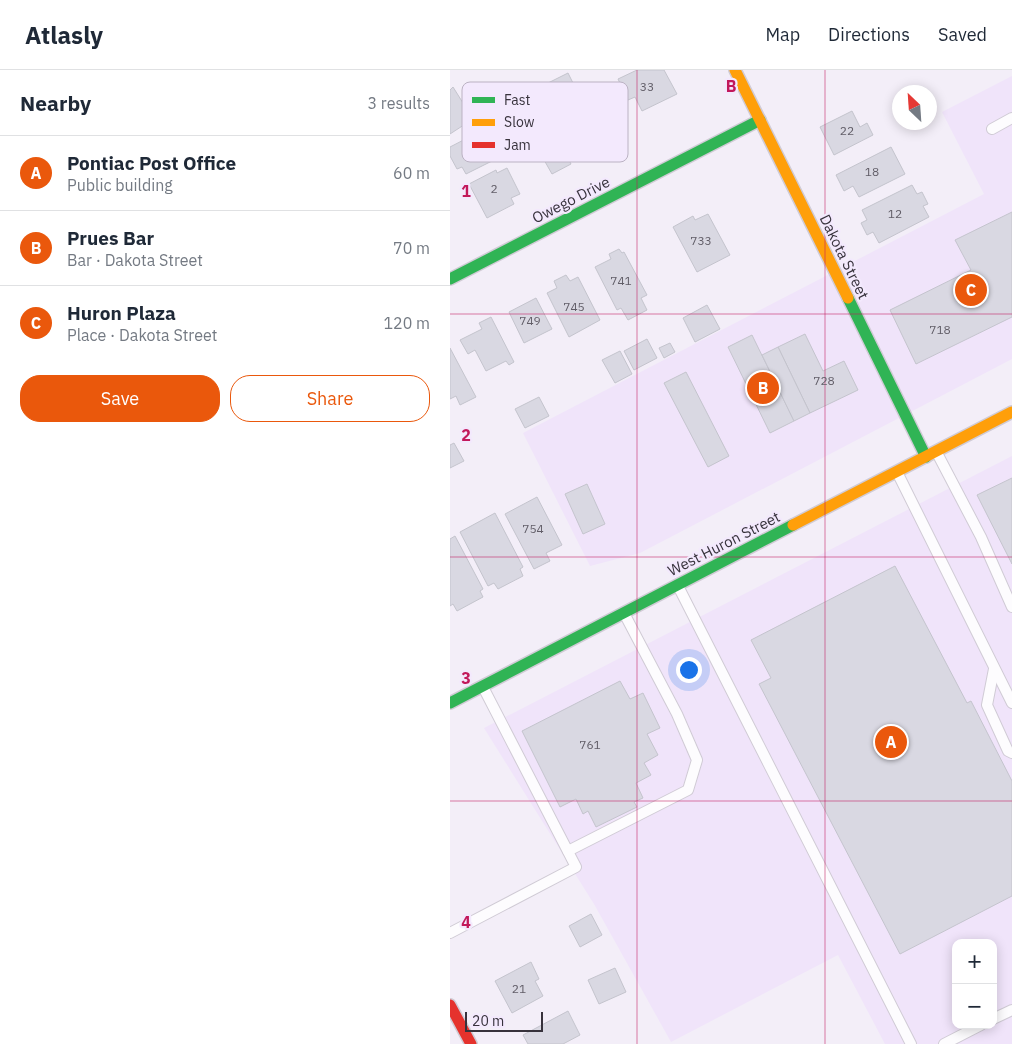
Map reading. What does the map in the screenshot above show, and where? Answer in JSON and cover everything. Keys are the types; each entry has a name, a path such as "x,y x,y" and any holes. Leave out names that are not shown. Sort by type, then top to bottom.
{"main road":[{"name":"Dakota Street","path":"736,70 931,454"},
{"name":"Owego Drive","path":"450,279 760,120"},
{"name":"West Huron Street","path":"450,703 1012,412"},
{"path":"450,1004 470,1044"}],"lane":[{"path":"992,129 1012,118"},
{"path":"931,454 981,537 1012,607"},
{"path":"897,472 1012,703"},
{"path":"677,586 911,1044"},
{"path":"568,851 688,790 697,760 677,714 624,613"},
{"path":"994,670 986,705 1008,751 1012,753"},
{"path":"450,933 576,867 482,686"},
{"path":"997,1017 1012,1010"},
{"path":"944,1044 973,1029"}],"shaded area":[{"path":"1012,76 1012,359 640,553 590,566 523,433 984,194 942,112"},
{"path":"1012,456 1012,1044 885,1044 838,955 671,1042 594,904 484,728"}],"building":[{"path":"637,70 664,70 677,94 642,111 635,97 628,100 628,82 619,82 618,79"},
{"path":"568,73 572,82 550,82"},
{"path":"453,87 462,101 462,126 450,134 450,90"},
{"path":"852,111 860,127 867,123 873,135 834,155 820,127"},
{"path":"462,141 462,162 490,162 466,174 462,167 457,169 450,156 450,147"},
{"path":"891,147 905,174 859,197 853,186 844,191 836,175"},
{"path":"545,162 570,162 571,164 552,174"},
{"path":"507,168 520,194 511,198 514,204 487,218 469,184 496,170 497,173"},
{"path":"912,185 917,194 922,192 928,204 923,206 929,217 879,243 873,232 867,235 861,223 867,220 862,210"},
{"path":"1012,212 1012,317 916,364 890,310 971,270 955,240"},
{"path":"708,214 730,255 697,272 673,227 693,216 695,220"},
{"path":"619,249 622,253 624,252 647,295 641,298 647,310 628,320 621,308 617,310 595,267 611,259 609,254"},
{"path":"566,275 570,281 578,277 600,320 569,337 547,293 557,288 554,281"},
{"path":"536,298 552,329 524,343 509,312"},
{"path":"707,305 720,329 695,342 683,318"},
{"path":"491,317 514,362 509,365 506,361 486,371 475,350 468,354 460,340 482,329 479,323"},
{"path":"805,334 823,371 844,361 858,390 810,413 778,347"},
{"path":"752,335 794,421 770,433 728,347"},
{"path":"647,339 657,358 634,370 624,351"},
{"path":"670,343 675,352 664,358 659,348"},
{"path":"778,347 810,413 794,421 762,355"},
{"path":"450,348 476,397 460,405 456,396 450,399"},
{"path":"620,351 632,374 615,383 602,360"},
{"path":"686,372 729,456 708,467 664,383"},
{"path":"539,397 549,416 525,428 515,409"},
{"path":"454,443 464,461 450,468 450,445"},
{"path":"1012,478 1012,564 977,495"},
{"path":"587,484 605,524 583,534 565,494"},
{"path":"537,497 562,545 546,553 550,561 534,569 505,514"},
{"path":"495,513 523,567 520,569 523,576 498,589 494,583 488,586 460,532"},
{"path":"455,536 483,589 480,591 483,597 457,611 453,604 450,606 450,539"},
{"path":"895,566 967,703 971,701 1012,781 1012,896 900,954 759,684 771,678 751,640"},
{"path":"620,681 630,699 643,693 660,728 647,734 658,755 644,763 651,775 636,783 643,798 634,802 637,807 596,827 588,811 583,814 576,799 560,807 522,731"},
{"path":"591,914 602,935 580,947 569,926"},
{"path":"531,962 539,979 535,981 543,996 512,1013 495,981"},
{"path":"615,968 626,992 599,1004 588,980"},
{"path":"568,1011 580,1035 563,1044 528,1044 523,1035"}],"traffic: fast":[{"path":"450,279 760,120"},
{"path":"848,298 926,457"},
{"path":"450,703 793,525"}],"traffic: slow":[{"path":"735,70 848,298"},
{"path":"793,525 1012,412"}],"traffic: jam":[{"path":"450,1005 471,1044"}],"place":[{"name":"Huron Plaza","path":"971,290"},
{"name":"Prues Bar","path":"763,388"},
{"name":"Pontiac Post Office","path":"891,742"}]}
